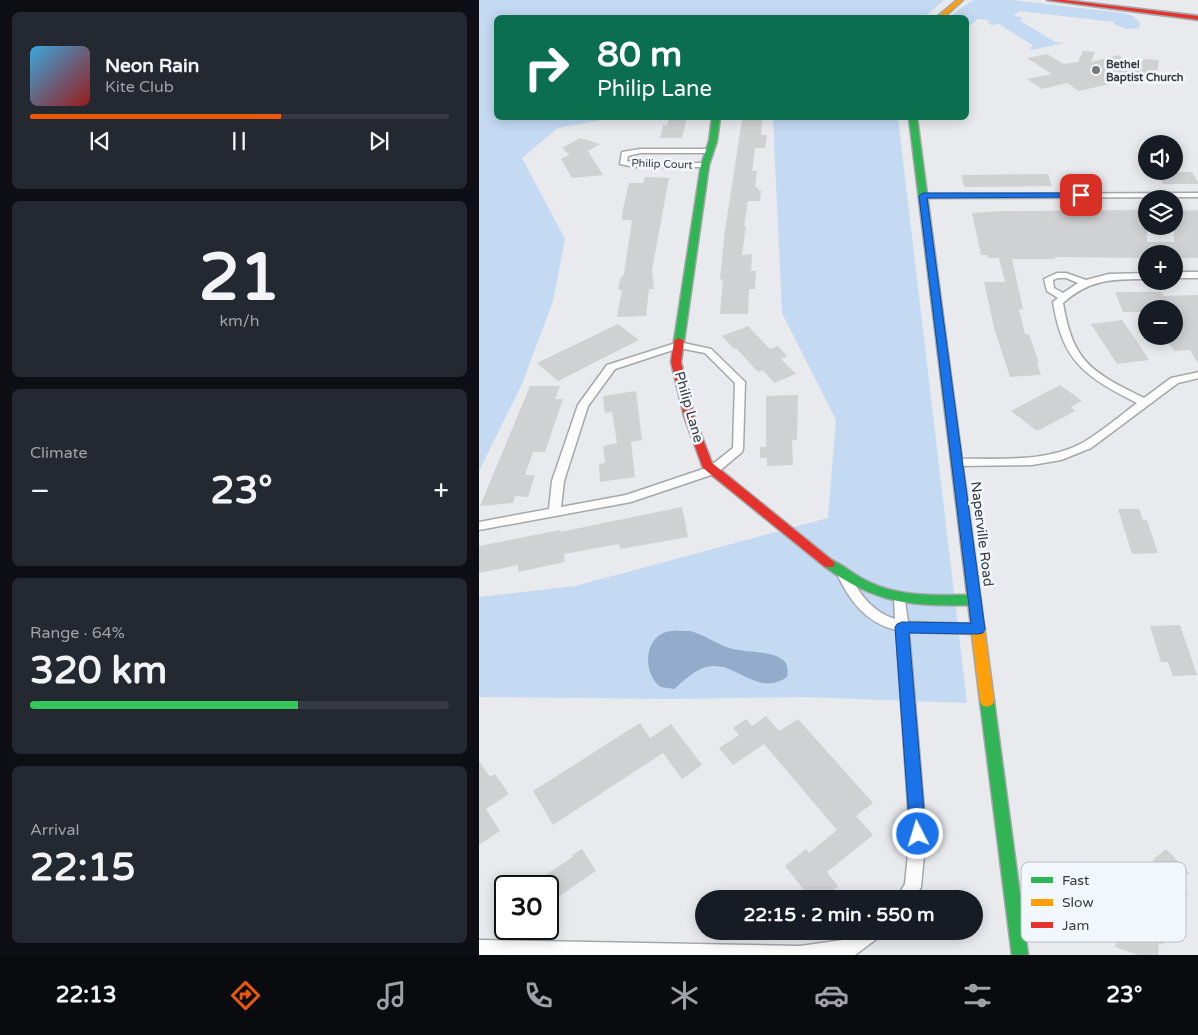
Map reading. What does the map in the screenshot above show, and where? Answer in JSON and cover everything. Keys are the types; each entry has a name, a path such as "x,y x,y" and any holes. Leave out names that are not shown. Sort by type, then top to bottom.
{"main road":[{"path":"942,15 960,0"},
{"path":"1050,0 1198,18"},
{"name":"Philip Lane","path":"716,120 705,165 676,362 689,416 707,465 843,574 873,590 900,598 975,600"},
{"name":"Naperville Road","path":"913,120 1020,955"}],"street":[{"name":"Philip Court","path":"705,165 634,165 623,162 625,154 640,151 709,151"},
{"path":"923,196 1198,195"},
{"path":"1063,297 1050,289 1048,278 1055,275 1067,275 1084,282"},
{"path":"1183,276 1198,275"},
{"path":"1138,276 1113,276 1084,282 1058,302 1065,338 1079,361 1098,379 1144,402"},
{"path":"479,526 555,512 627,498 713,470 739,449 740,382 708,351 679,345 611,367 583,405 557,481 555,512"},
{"path":"958,463 1032,461 1057,457 1087,445 1175,380 1198,375"},
{"name":"Philip Lane","path":"843,574 855,596 866,610 883,621 902,627 978,629"},
{"path":"900,598 918,834 913,886 910,890"},
{"path":"479,948 800,954 853,947 862,940"}],"shaded area":[{"path":"479,0 944,0 926,15 494,15 494,120 601,120 558,128 522,158 565,239 553,301 522,384 479,471"},
{"path":"973,0 1011,0 1123,13 1133,16 1140,23 1139,28 1127,29 1114,24 1114,22 1020,11 1013,16 1022,17 1023,19 1019,20 1055,42 1064,43 1032,50 1029,48 1034,46 999,24 992,25 987,23 990,20 978,19 969,26 969,15 952,15"},
{"path":"773,120 898,120 967,703 804,697 674,699 479,697 479,597 575,586 828,518 836,420 782,313"},
{"path":"690,631 735,650 774,655 787,665 787,677 776,682 766,683 717,666 706,667 698,671 674,689 661,687 651,674 649,666 648,658 653,642 658,636 666,632"}],"building":[{"name":"Bethel Baptist Church","path":"1083,51 1095,52 1091,62 1118,55 1128,61 1159,60 1157,73 1079,91 1067,83 1042,89 1027,79 1052,74 1027,58 1047,54 1064,64 1078,62"},
{"path":"668,120 686,120 682,138 660,138 663,125 667,125"},
{"path":"742,120 762,120 761,135 767,135 765,148 755,148 752,171 757,171 755,187 761,190 760,201 748,201 744,226 746,226 742,255 752,254 751,271 756,271 755,289 749,289 748,314 720,314 723,279 720,280 725,230"},
{"path":"580,138 600,144 588,151 603,175 572,178 561,159 570,154 563,151 566,150 562,148"},
{"path":"1183,172 1192,172 1199,184 1163,184 1161,180 1183,180"},
{"path":"1048,174 1052,186 964,187 962,175"},
{"path":"645,177 669,178 652,270 654,289 649,289 646,316 617,317 622,290 618,290 620,279 624,274 632,220 622,220 623,209 629,183 643,183"},
{"path":"1138,210 1138,235 1147,235 1147,242 1174,242 1174,235 1183,235 1183,211 1199,210 1199,258 1183,258 1183,245 1138,245 1138,258 1055,257 1055,259 1012,259 1023,309 1019,309 1025,334 1029,334 1041,375 1010,377 994,328 984,282 1005,282 999,258 988,258 987,255 981,255 972,213"},
{"path":"1115,292 1162,292 1164,296 1199,295 1199,365 1190,350 1174,351 1170,345 1183,345 1183,300 1138,300 1138,312 1123,312"},
{"path":"1122,320 1149,360 1117,364 1091,324"},
{"path":"618,324 639,340 558,381 537,363"},
{"path":"748,326 770,349 778,346 787,356 781,359 796,374 774,383 763,370 758,372 722,336"},
{"path":"1060,385 1082,401 1071,407 1075,411 1064,417 1037,431 1011,411"},
{"path":"530,386 560,386 555,399 563,399 545,452 533,452 525,475 535,475 528,497 515,496 513,503 480,506"},
{"path":"636,391 642,440 631,442 635,477 600,482 599,464 605,463 603,446 617,443 612,412 605,413 603,396"},
{"path":"798,395 797,440 792,440 793,465 767,466 767,458 760,458 760,447 766,447 766,396"},
{"path":"682,507 688,537 620,549 619,544 564,554 565,562 518,572 518,565 479,573 479,546 560,530 560,532"},
{"path":"1118,509 1139,509 1143,520 1147,520 1158,553 1132,554"},
{"path":"1180,625 1197,675 1173,676 1168,662 1161,662 1150,626"},
{"path":"766,716 779,731 798,719 873,803 856,816 873,835 827,872 838,886 833,890 804,890 785,866 806,849 809,853 837,830 764,744 733,765 719,748 739,735 733,728 746,719 752,726"},
{"path":"640,723 650,738 671,724 702,765 682,779 663,753 553,825 533,791"},
{"path":"479,761 490,777 495,774 509,794 486,809 500,831 479,845"},
{"path":"582,849 596,871 559,896 559,875 545,875 573,857 572,855"},
{"path":"1166,849 1178,862 1154,862 1153,860"},
{"path":"1116,942 1163,942 1163,945 1159,943 1158,955 1138,955 1115,947"}],"traffic: fast":[{"path":"679,341 705,165 713,141 716,120"},
{"path":"913,120 943,354"},
{"path":"829,564 848,577 882,593 916,599 975,600"},
{"path":"987,701 1020,955"}],"traffic: slow":[{"path":"942,15 960,0"},
{"path":"943,354 987,701"}],"traffic: jam":[{"path":"1050,0 1199,18"},
{"path":"679,341 676,362 689,416 707,465 829,564"}],"place":[{"name":"Bethel Baptist Church","path":"1096,70"}],"route":[{"path":"918,834 902,627 978,629 923,196 1081,195"}]}
